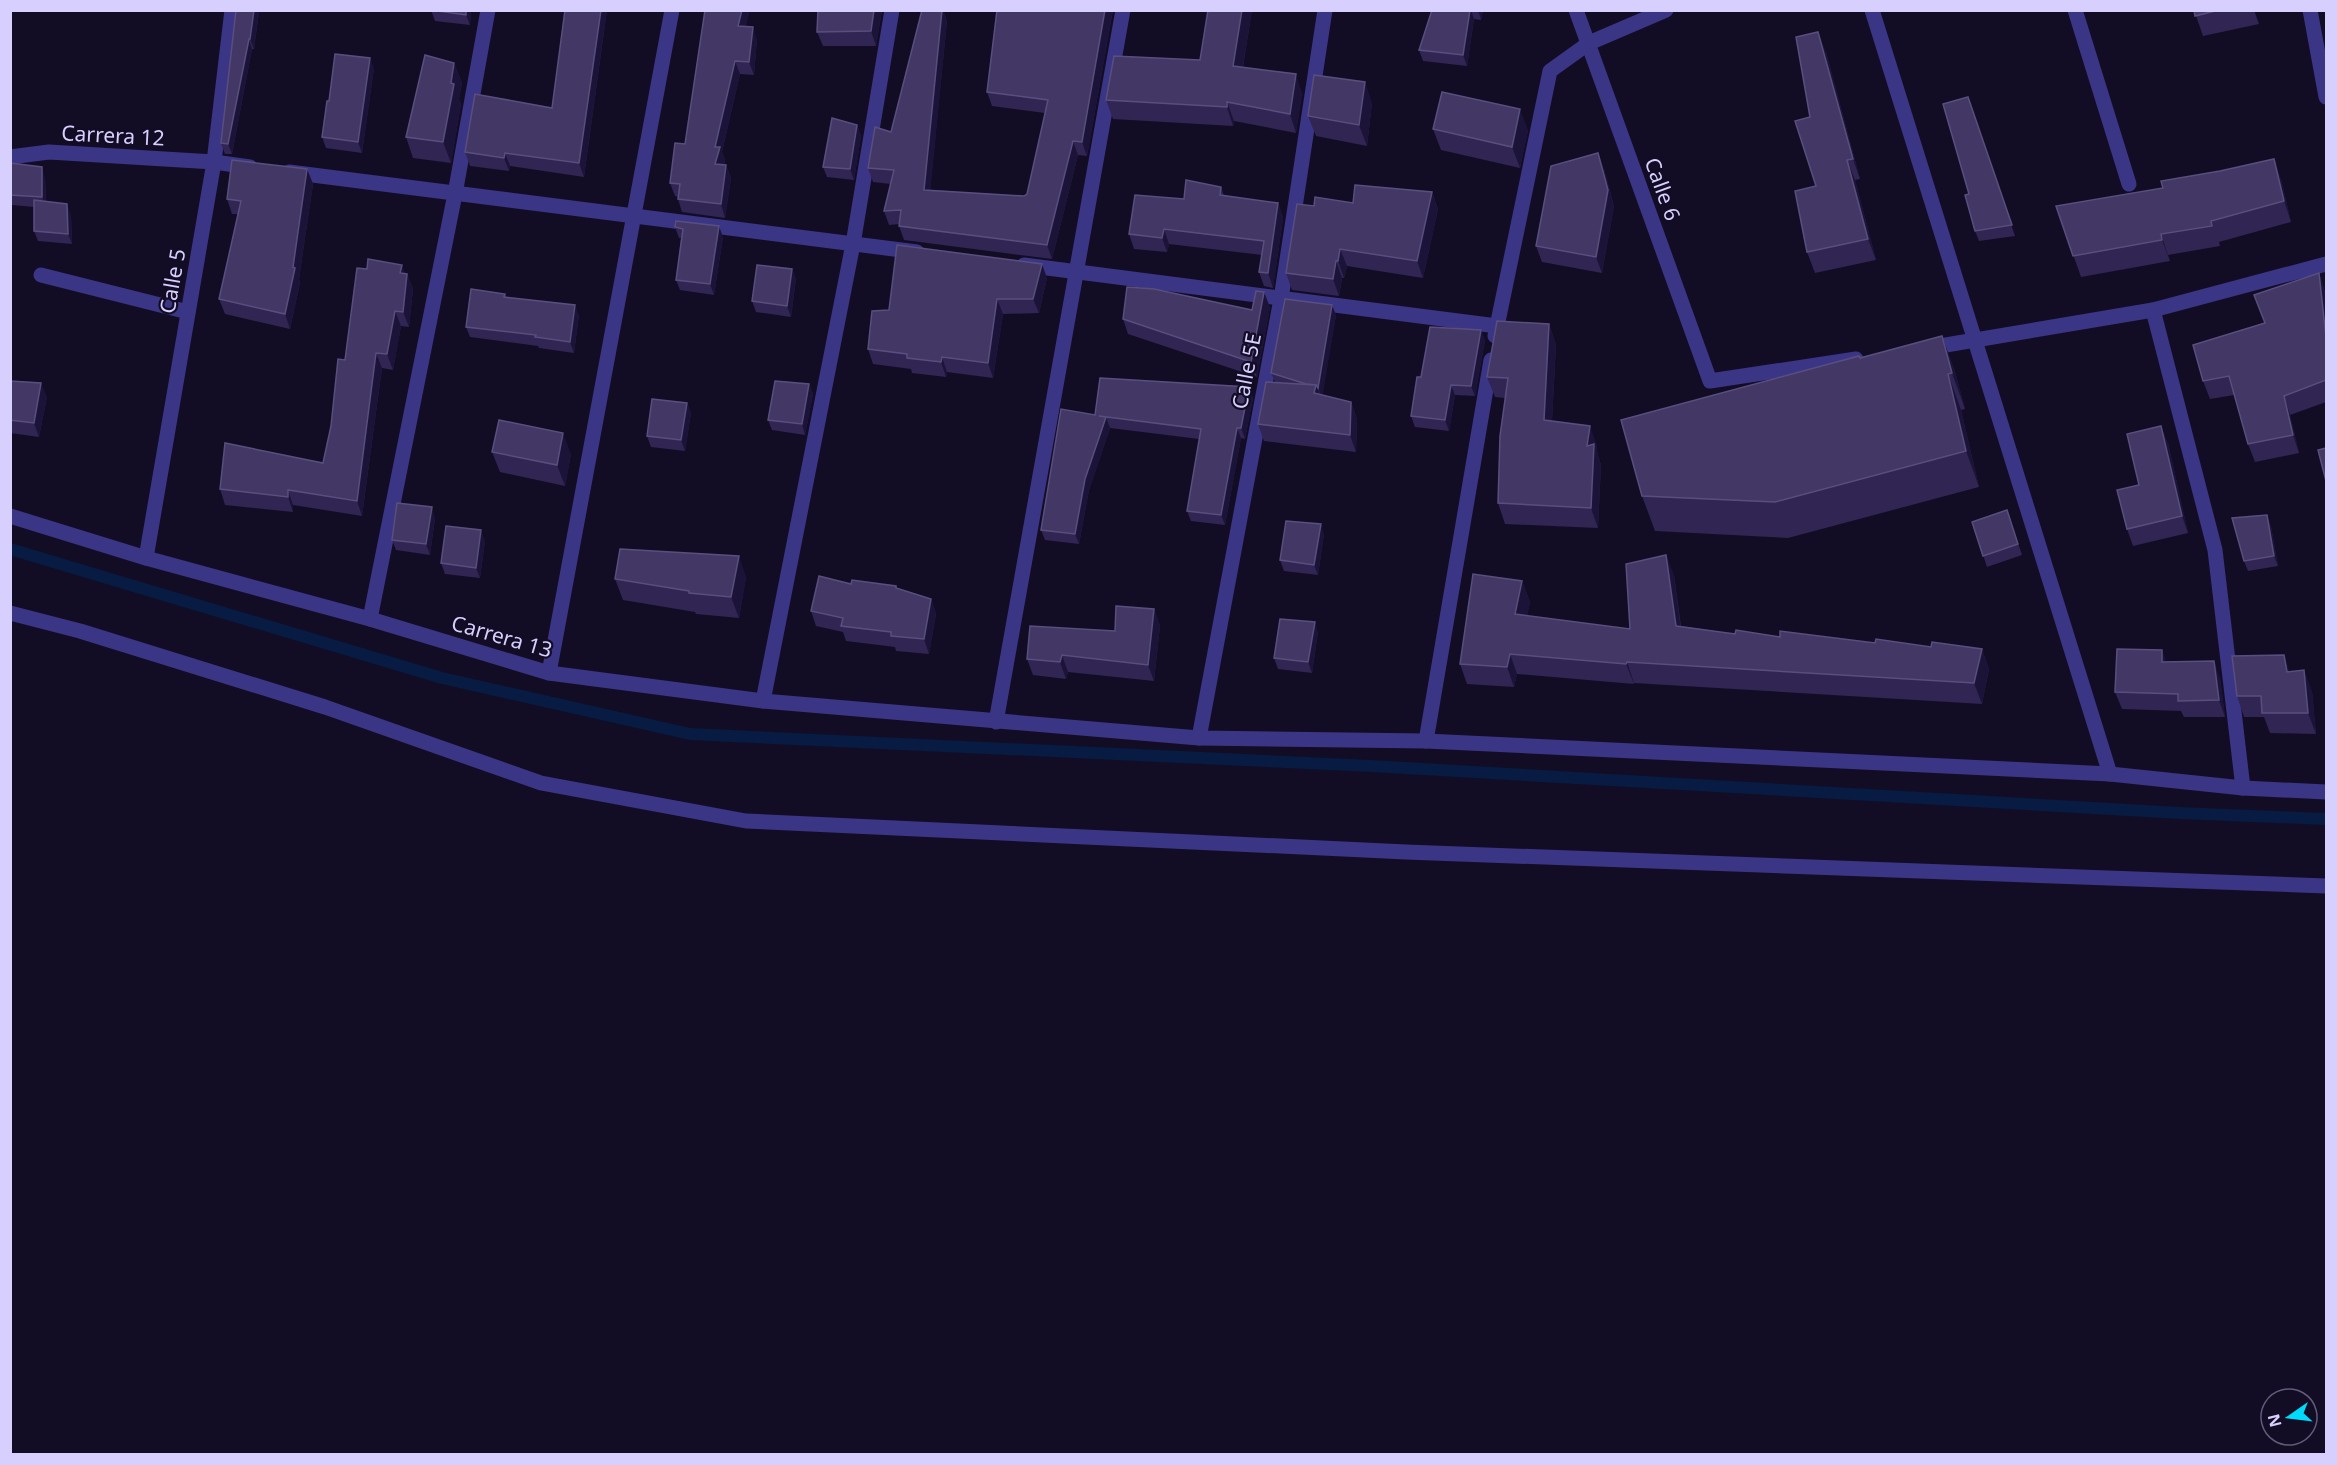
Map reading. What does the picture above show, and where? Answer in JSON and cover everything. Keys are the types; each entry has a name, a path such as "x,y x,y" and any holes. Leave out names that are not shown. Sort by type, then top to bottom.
{"street":[{"name":"Calle 5","path":"146,558 214,162 232,10"},
{"path":"370,619 455,194 488,10"},
{"path":"549,673 672,10"},
{"path":"763,701 853,244 892,10"},
{"path":"996,722 1123,10"},
{"name":"Calle 5E","path":"1199,738 1281,299 1325,10"},
{"name":"Calle 6","path":"1576,10 1710,381 1871,357"},
{"path":"1426,741 1497,326 1550,71 1589,43 1666,10"},
{"path":"1872,10 2110,774"},
{"path":"2075,10 2129,184"},
{"path":"2310,10 2326,98"},
{"name":"Carrera 12","path":"10,158 49,152 214,162 935,254"},
{"path":"1006,263 1497,326"},
{"path":"1917,350 2153,310 2326,264"},
{"path":"41,275 188,312"},
{"path":"2153,310 2215,550 2243,788"},
{"name":"Carrera 13","path":"10,516 146,558 370,619 549,673 763,701 1199,738 1426,741 2110,774 2243,788 2326,792"},
{"path":"10,613 80,631 325,707 541,783 746,821 1406,852 2326,886"}],"building":[{"path":"236,10 254,10 228,144 221,143"},
{"path":"431,10 466,10 466,15"},
{"path":"565,10 601,10 579,163 505,153 504,158 465,152 475,94 552,108"},
{"path":"705,10 742,10 738,26 753,27 749,62 735,61 715,147 720,147 715,164 726,165 721,204 678,199 680,184 670,183 675,143 685,144"},
{"path":"818,10 874,10 871,31 817,32"},
{"path":"922,10 942,10 924,190 1024,196 1027,194 1048,100 987,92 997,10 1105,10 1082,142 1073,141 1047,245 899,226 901,210 884,211 894,170 868,168 875,127 891,132"},
{"path":"1208,10 1242,10 1233,66 1296,74 1290,114 1227,102 1227,107 1106,100 1114,56 1200,60"},
{"path":"1432,10 1470,10 1463,55 1419,50"},
{"path":"2194,10 2219,10 2195,16"},
{"path":"1818,32 1853,159 1847,160 1868,239 1807,252 1795,191 1816,186 1795,121 1810,117 1796,37"},
{"path":"335,54 370,58 358,142 322,137"},
{"path":"425,55 454,63 451,83 454,84 443,142 406,137"},
{"path":"1314,75 1365,82 1359,125 1308,116"},
{"path":"1442,92 1520,109 1512,147 1433,129"},
{"path":"1968,97 2012,225 1975,231 1965,195 1969,194 1943,104"},
{"path":"832,118 857,125 850,169 823,167"},
{"path":"1598,153 1608,190 1596,257 1536,246 1551,166"},
{"path":"2274,159 2284,201 2211,221 2212,226 2161,234 2162,240 2073,256 2056,206 2163,188 2161,181"},
{"path":"232,160 307,169 293,267 295,268 285,314 219,299 241,201 227,199"},
{"path":"10,163 42,167 42,197 10,195"},
{"path":"1186,180 1221,187 1220,195 1278,203 1268,273 1259,272 1264,241 1164,229 1162,238 1129,234 1135,195 1184,199"},
{"path":"1355,185 1432,192 1417,261 1340,249 1333,279 1286,273 1297,204 1314,206 1315,197 1353,203"},
{"path":"34,200 67,204 68,234 34,231"},
{"path":"676,221 719,226 710,284 676,280 683,229 675,227"},
{"path":"897,245 1042,264 1033,299 997,299 988,363 942,357 941,362 907,358 907,354 868,349 872,311 889,310"},
{"path":"368,259 402,265 400,273 407,274 403,312 395,311 387,354 376,353 357,501 288,490 288,497 220,489 225,443 323,463 331,426 338,359 345,360 357,268 367,269"},
{"path":"757,265 792,269 787,306 752,301"},
{"path":"2319,273 2326,337 2326,380 2284,396 2293,435 2248,444 2229,376 2203,381 2193,345 2265,323 2254,295"},
{"path":"1127,287 1154,289 1252,310 1256,291 1264,292 1251,362 1123,319"},
{"path":"471,289 505,294 504,297 575,305 570,342 535,337 536,335 466,327"},
{"path":"1285,299 1332,305 1318,388 1316,385 1271,373"},
{"path":"1497,321 1549,324 1544,420 1590,426 1587,446 1594,444 1591,508 1498,503 1500,436 1508,378 1487,377"},
{"path":"1430,327 1481,330 1471,386 1451,385 1445,420 1411,416 1417,377 1421,377"},
{"path":"1942,336 1952,373 1948,374 1966,451 1775,502 1642,496 1621,420"},
{"path":"1100,378 1249,387 1241,428 1237,428 1221,515 1187,511 1201,429 1099,416 1106,417 1085,479 1075,534 1041,530 1061,409 1095,415"},
{"path":"10,381 41,383 34,423 10,420"},
{"path":"775,381 809,384 802,424 768,420"},
{"path":"1266,382 1316,385 1314,393 1351,402 1350,435 1258,424"},
{"path":"652,399 687,403 681,440 647,436"},
{"path":"499,420 563,433 557,465 492,452"},
{"path":"2161,426 2182,516 2127,529 2117,490 2139,485 2127,434"},
{"path":"2326,448 2326,481 2318,450"},
{"path":"397,503 432,507 426,544 392,540"},
{"path":"2007,510 2018,544 1983,556 1972,522"},
{"path":"2267,515 2274,556 2244,561 2232,518"},
{"path":"1286,521 1321,524 1314,565 1280,560"},
{"path":"446,526 481,530 476,568 441,563"},
{"path":"620,549 739,556 731,597 689,593 689,591 615,579"},
{"path":"1666,555 1676,626 1735,634 1736,630 1780,637 1780,631 1875,643 1876,639 1931,647 1932,642 1982,649 1974,683 1627,662 1626,664 1510,654 1507,667 1460,664 1473,574 1522,581 1515,614 1630,629 1626,564"},
{"path":"819,576 851,584 852,580 896,586 896,588 931,599 924,639 891,636 891,632 841,626 843,618 811,611"},
{"path":"1116,606 1154,609 1148,665 1062,655 1060,662 1027,659 1030,626 1115,631"},
{"path":"1280,619 1315,622 1308,662 1274,658"},
{"path":"2117,649 2162,650 2162,662 2214,661 2219,700 2178,701 2178,694 2115,692"},
{"path":"2284,655 2287,672 2304,670 2308,713 2262,713 2261,696 2237,696 2232,656"}],"waterway":[{"path":"10,549 442,678 690,734 1371,766 2180,813 2326,819"}]}
